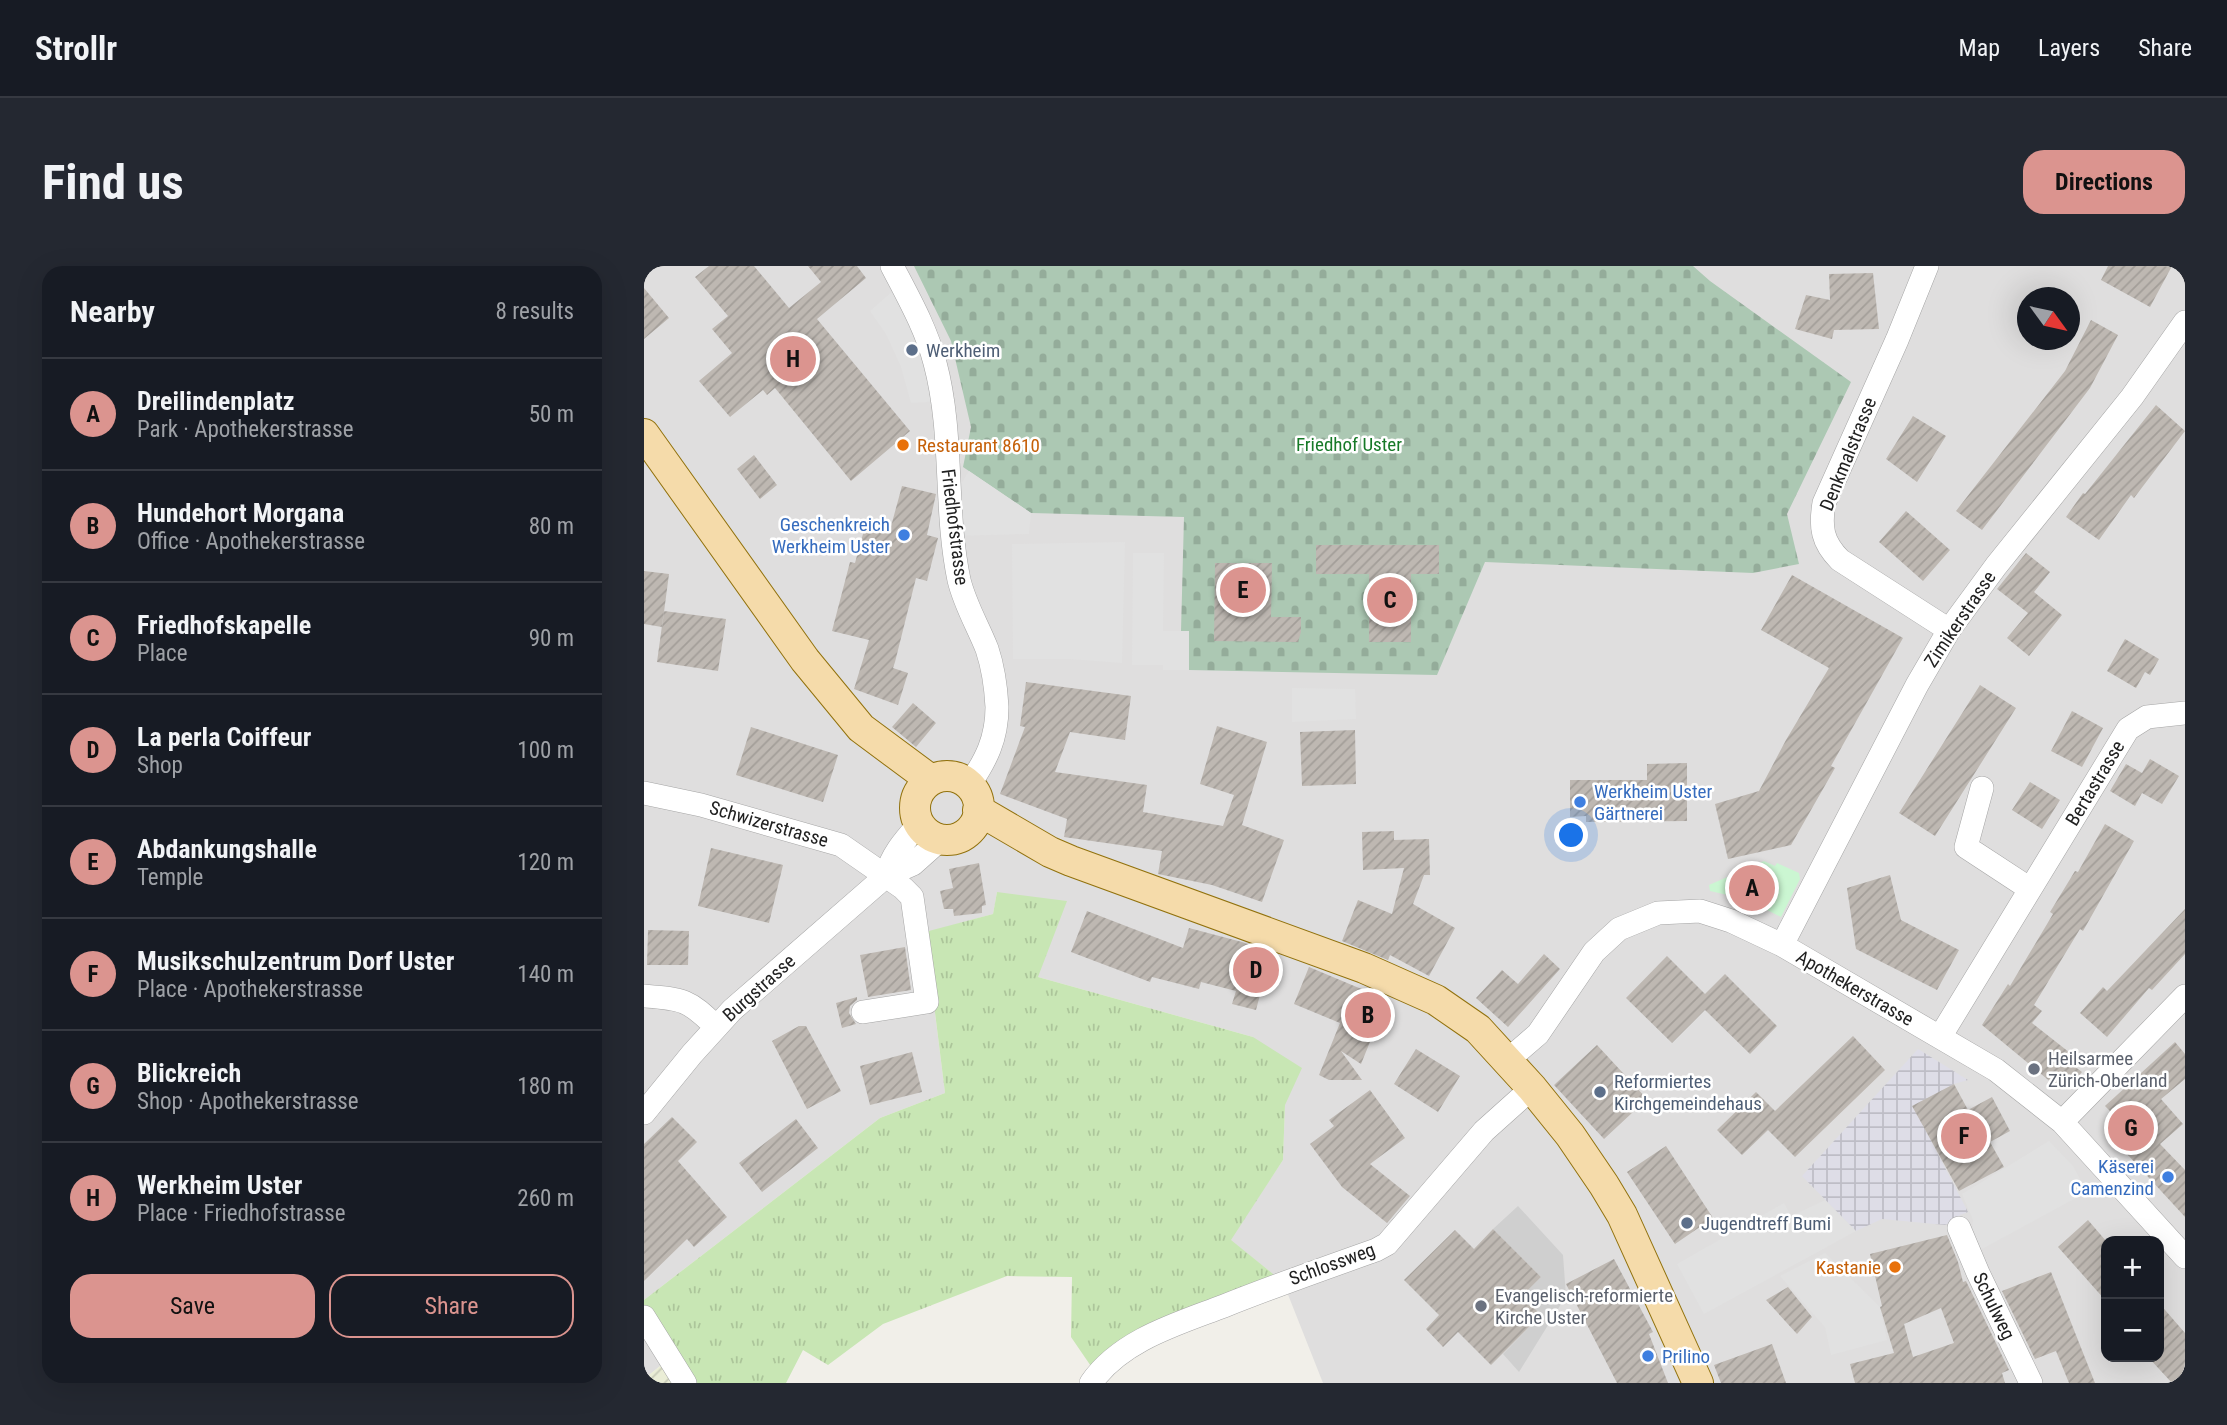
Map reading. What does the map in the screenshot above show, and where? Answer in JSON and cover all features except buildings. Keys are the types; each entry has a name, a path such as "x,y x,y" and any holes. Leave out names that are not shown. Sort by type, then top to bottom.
{"main road":[{"path":"644,434 805,660 861,728 946,810 1004,845 1051,852 1364,968 1436,1000 1478,1029 1532,1088 1591,1164 1622,1215 1698,1383"}],"street":[{"name":"Friedhofstrasse","path":"892,266 916,312 935,362 943,401 948,490 959,579 986,649 996,687 997,709 989,755 946,810"},
{"name":"Denkmalstrasse","path":"1927,266 1824,503 1822,520 1823,536 1829,549 1840,559 1949,630"},
{"name":"Zimikerstrasse","path":"1782,945 1917,685 1949,630 1996,566 2132,397 2185,322"},
{"name":"Bertastrasse","path":"1940,1037 2128,729 2147,717 2185,713"},
{"path":"1982,788 1966,847 2030,889"},
{"name":"Schwizerstrasse","path":"644,793 701,805 841,845 912,897 926,1002 863,1012"},
{"name":"Burgstrasse","path":"644,1113 732,1010 886,876 890,861 898,849 946,810"},
{"name":"Apothekerstrasse","path":"1508,1060 1538,1034 1594,952 1619,929 1658,913 1700,911 1731,921 1782,945 1996,1070 2062,1122 2185,1257"},
{"path":"644,996 682,999 716,1027"},
{"path":"2062,1122 2185,996"},
{"name":"Schlossweg","path":"1091,1383 1110,1363 1151,1335 1387,1244 1484,1131 1532,1088"},
{"name":"Schulweg","path":"1959,1228 2031,1383"},
{"path":"644,1318 685,1383"}],"shaded area":[{"path":"644,266 2185,266 2185,1383 1323,1383 1283,1282 1230,1240 1283,1160 1285,1105 1253,1037 1038,977 997,892 993,914 925,933 945,1093 880,1118 644,1300"},
{"name":"Werkheim","path":"901,284 943,401 911,403 901,367 886,334 870,311"},
{"path":"969,471 1031,513 1029,534 953,536 950,502"},
{"path":"1125,542 1122,663 1013,659 1012,544"},
{"path":"1133,553 1164,553 1163,631 1189,631 1189,670 1163,670 1163,665 1132,665"},
{"path":"1292,688 1355,689 1356,719 1292,722"},
{"path":"1918,1049 1968,1080 1954,1084 1913,1106 1968,1212 1945,1225 1882,1219 1856,1231 1802,1176"},
{"path":"2049,1141 2073,1166 2087,1192 1980,1250 1972,1236 1973,1220 1962,1194"},
{"path":"1825,1200 1856,1231 1704,1314 1677,1264 1784,1203 1791,1216"},
{"path":"1518,1206 1563,1255 1566,1296 1519,1372 1503,1354 1540,1316 1522,1296 1541,1277 1493,1229"},
{"path":"1825,1253 1880,1307 1887,1340 1831,1355 1825,1327 1780,1276"},
{"path":"644,1318 670,1358 644,1379"}],"green space":[{"name":"Friedhof Uster","path":"914,266 1693,266 1851,382 1787,514 1799,564 1753,573 1485,562 1437,675 1189,670 1189,632 1181,631 1184,517 1031,513 963,467 971,427 951,341"},
{"path":"1764,861 1775,866 1777,863 1799,873 1800,879 1781,917 1745,899 1710,891 1709,885"},
{"path":"997,892 1067,901 1038,977 1253,1037 1302,1068 1285,1105 1283,1160 1231,1240 1283,1282 1097,1375 1071,1337 1072,1277 1007,1276 883,1324 828,1365 803,1350 786,1383 685,1383 644,1318 644,1300 880,1118 945,1093 925,932 993,914"},
{"path":"670,1358 685,1383 644,1383 644,1379"}],"place":[{"name":"Werkheim","path":"912,350"},
{"name":"Werkheim Uster","path":"793,359"},
{"name":"Restaurant 8610","path":"903,445"},
{"name":"Geschenkreich Werkheim Uster","path":"904,535"},
{"name":"Abdankungshalle","path":"1243,590"},
{"name":"Friedhofskapelle","path":"1390,600"},
{"name":"Werkheim Uster Gärtnerei","path":"1580,802"},
{"name":"Dreilindenplatz","path":"1752,888"},
{"name":"La perla Coiffeur","path":"1256,970"},
{"name":"Hundehort Morgana","path":"1368,1015"},
{"name":"Heilsarmee Zürich-Oberland","path":"2034,1069"},
{"name":"Reformiertes Kirchgemeindehaus","path":"1600,1092"},
{"name":"Blickreich","path":"2131,1128"},
{"name":"Musikschulzentrum Dorf Uster","path":"1964,1136"},
{"name":"Käserei Camenzind","path":"2168,1177"},
{"name":"Jugendtreff Bumi","path":"1687,1223"},
{"name":"Kastanie","path":"1895,1267"},
{"name":"Evangelisch-reformierte Kirche Uster","path":"1481,1306"},
{"name":"Prilino","path":"1648,1356"}]}
